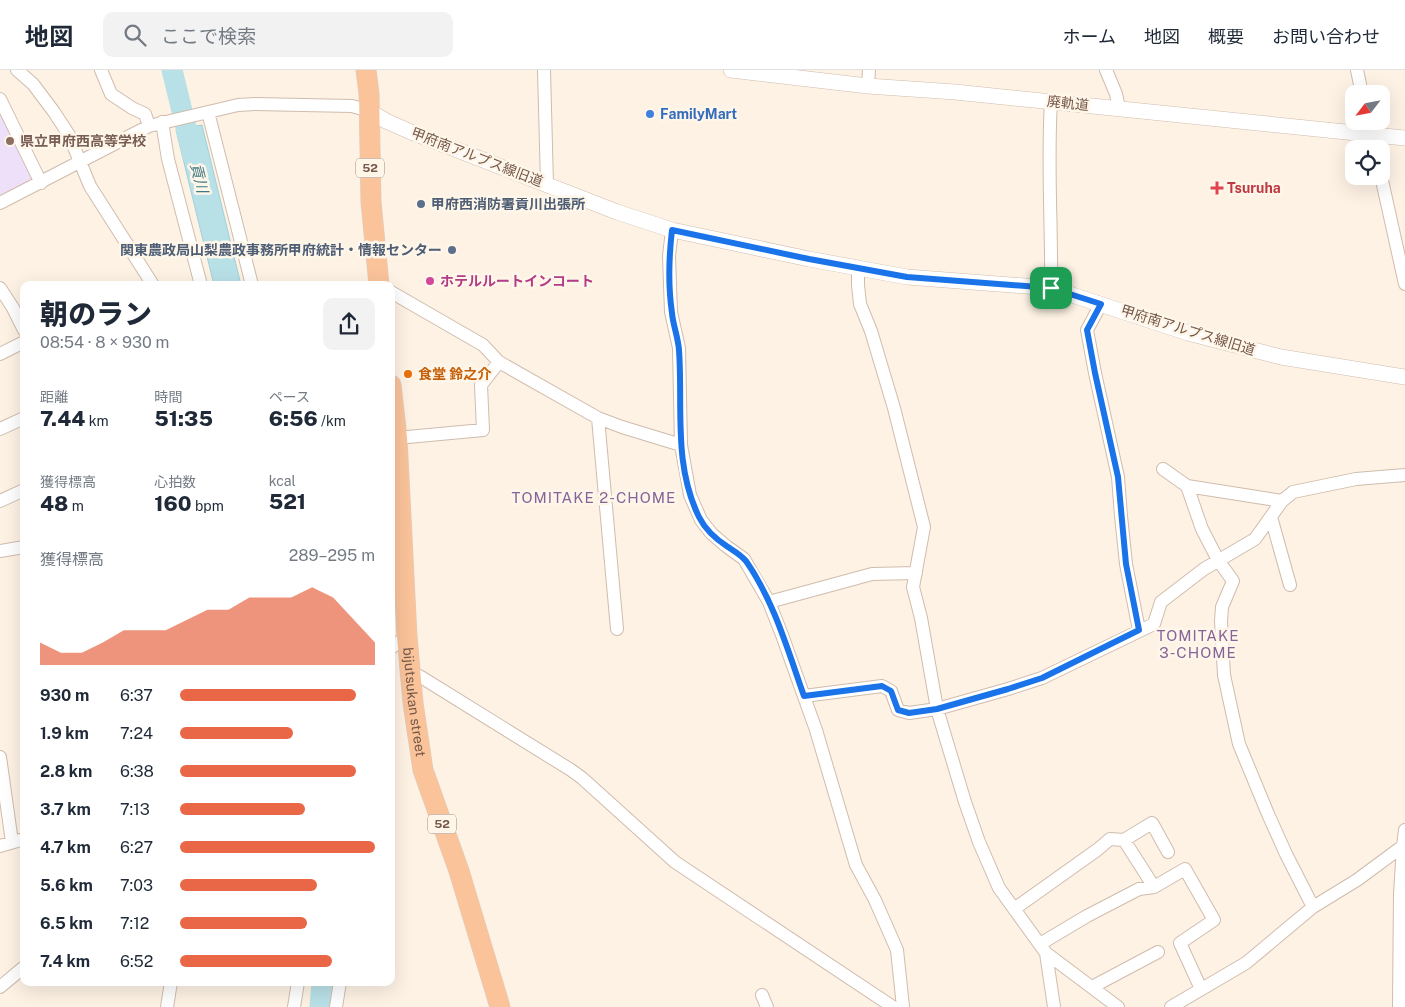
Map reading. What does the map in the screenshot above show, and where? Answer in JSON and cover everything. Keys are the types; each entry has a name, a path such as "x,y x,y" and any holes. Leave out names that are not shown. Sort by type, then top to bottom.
{"highway":[{"name":"52","path":"367,74 372,210 381,281"},
{"name":"bijutsukan street","path":"395,420 407,636 415,716 423,770 459,871 500,1007"}],"street":[{"path":"17,70 33,84 69,135 90,186 150,281"},
{"path":"101,70 111,94 145,114 149,126"},
{"path":"544,70 547,184"},
{"name":"廃軌道","path":"730,70 868,86 955,92 1405,138"},
{"path":"868,86 869,70"},
{"path":"1106,70 1116,94 1119,108"},
{"path":"1357,70 1360,85"},
{"path":"0,99 41,183"},
{"path":"1051,102 1049,131 1052,246 1051,288"},
{"path":"0,203 149,126 164,122 238,105 278,103 352,106 369,112"},
{"name":"甲府南アルプス線旧道","path":"369,112 386,121 617,212 672,230 907,277 1051,288 1188,333 1281,357 1405,377"},
{"path":"205,113 251,281"},
{"path":"164,122 168,159 200,281"},
{"path":"1383,185 1405,284"},
{"path":"672,230 669,256 671,312 679,348 681,445 690,495 701,520 711,533 744,559 768,602 782,635 816,730 856,865 875,900 897,950 903,1007"},
{"path":"858,268 860,304 871,331 894,408 924,527 913,587 922,618 937,709 964,802 999,888 1043,949 1118,1007"},
{"path":"0,288 20,322"},
{"path":"395,294 484,345 499,362 598,418 681,445"},
{"path":"1101,304 1087,330 1118,477 1126,564 1139,630"},
{"path":"0,354 20,344"},
{"path":"397,438 482,430 481,385 499,362"},
{"path":"598,418 617,628"},
{"path":"0,429 20,420"},
{"path":"1163,470 1186,486 1282,501"},
{"path":"804,696 882,686 891,691 898,710 909,713 937,709 1042,678 1154,624 1161,602 1204,569 1255,539 1282,501 1293,492 1356,479 1405,475"},
{"path":"1186,486 1202,529 1218,560 1233,581 1222,607 1221,621 1224,675 1239,744 1286,854 1313,907"},
{"path":"0,501 20,492"},
{"path":"1271,517 1290,585"},
{"path":"0,551 20,548"},
{"path":"768,602 872,574 916,573"},
{"path":"395,645 407,636"},
{"path":"411,672 571,770 675,862 893,1007"},
{"path":"0,757 12,842"},
{"path":"1014,910 1110,839 1124,840 1152,823 1168,852"},
{"path":"1399,1007 1399,937 1405,830"},
{"path":"1124,840 1154,887"},
{"path":"1171,1007 1246,963 1313,907 1357,880 1403,846"},
{"path":"1043,949 1087,916 1139,889 1154,887 1185,869 1214,920 1180,943 1201,989"},
{"path":"1043,949 1054,1007"},
{"path":"1092,987 1158,952"},
{"path":"0,987 20,970"},
{"path":"167,1007 170,986"},
{"path":"294,1007 297,986"},
{"path":"336,1007 339,986"},
{"path":"762,995 767,1007"}],"shaded area":[{"name":"県立甲府西高等学校","path":"0,99 41,183 0,203"}],"water":[{"path":"202,125 240,281 213,281 176,130"}],"waterway":[{"name":"貢川","path":"172,70 193,156"},
{"name":"貢川","path":"320,1007 322,986"}],"place":[{"name":"FamilyMart","path":"650,114"},
{"name":"県立甲府西高等学校","path":"10,141"},
{"name":"Tsuruha","path":"1217,188"},
{"name":"甲府西消防署貢川出張所","path":"421,204"},
{"name":"関東農政局山梨農政事務所甲府統計・情報センター","path":"452,250"},
{"name":"ホテルルートインコート","path":"430,281"},
{"name":"食堂 鈴之介","path":"408,374"}],"district":[{"name":"TOMITAKE 2-CHOME","path":"594,498"},
{"name":"TOMITAKE 3-CHOME","path":"1198,644"}],"route":[{"path":"672,230 809,259 907,277 1051,288 1101,304 1087,330 1118,477 1126,564 1139,630 1042,678 937,709 909,713 898,710 891,691 882,686 804,696 782,635 757,580 744,559 711,533 701,520 690,495 681,445 679,348 671,312 669,256 672,230"}]}
